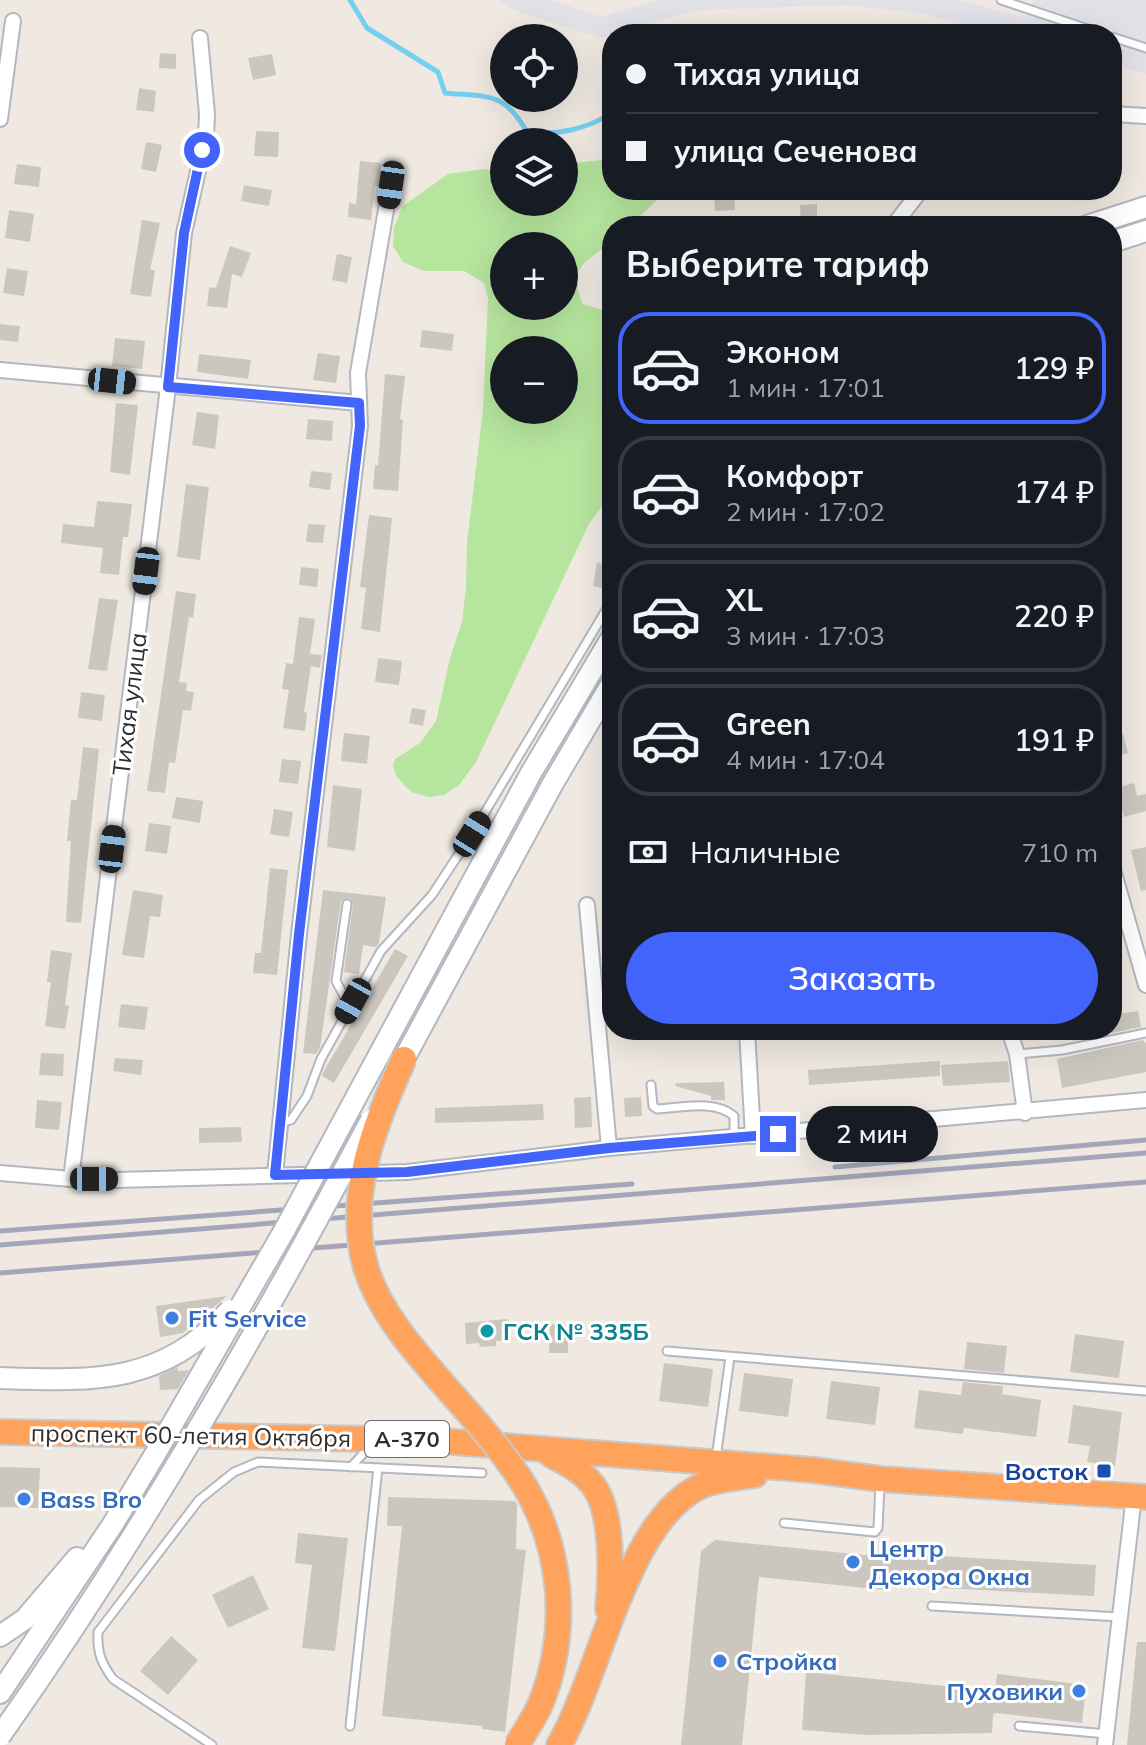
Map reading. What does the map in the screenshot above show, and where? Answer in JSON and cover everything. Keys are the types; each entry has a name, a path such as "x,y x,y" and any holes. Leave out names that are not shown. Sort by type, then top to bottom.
{"highway":[{"path":"404,1059 377,1119 365,1161 360,1236 366,1268 377,1295 396,1325 418,1355 495,1443 521,1480 543,1521 555,1565 559,1611 555,1659 540,1705 517,1745"},
{"name":"проспект 60-летия Октября","path":"0,1432 428,1440 813,1470 880,1479 1140,1496"},
{"name":"А-370","path":"526,1449 545,1452 576,1469 594,1486 602,1501 610,1585 607,1631"},
{"name":"проспект 60-летия Октября","path":"559,1745 589,1682 631,1572 650,1535 677,1502 702,1486 734,1478 813,1470"}],"main road":[{"path":"0,1693 113,1524 154,1456 284,1231 531,773 602,654"},
{"path":"0,1736 134,1537 205,1419 305,1243 552,785 602,700"},
{"path":"0,1378 71,1380 115,1376 158,1365 211,1330 232,1307 284,1231"},
{"path":"0,1636 25,1619 46,1597 154,1456"}],"street":[{"path":"0,119 13,21"},
{"name":"Тихая улица","path":"71,1179 184,233 206,136 200,38"},
{"path":"1122,115 1146,116"},
{"path":"275,1175 299,934 356,456 358,373 393,169"},
{"path":"899,216 912,200"},
{"path":"0,370 359,403"},
{"path":"1122,901 1146,985"},
{"path":"587,905 609,1148"},
{"path":"748,1040 753,1136"},
{"path":"1012,1040 1025,1113"},
{"path":"0,1173 71,1179 407,1172 609,1148 1146,1100"},
{"path":"1106,1740 1120,1617 1140,1496"}],"lane":[{"path":"1001,0 1073,24"},
{"path":"1122,40 1146,48"},
{"path":"282,1122 291,1120 298,1112 321,1059 381,951 432,895 602,617"},
{"path":"347,904 336,981 344,996 353,1001"},
{"path":"1122,1038 1146,1033"},
{"path":"1017,1054 1062,1050 1111,1040"},
{"path":"651,1085 653,1106 657,1109 714,1106 728,1111 734,1116 734,1136"},
{"path":"667,1351 1146,1391"},
{"path":"715,1463 730,1357"},
{"path":"247,1436 258,1462"},
{"path":"351,1467 376,1439"},
{"path":"212,1745 113,1679 97,1650 98,1632 199,1500 234,1472 258,1462 482,1473"},
{"path":"350,1726 378,1468"},
{"path":"784,1523 875,1532 878,1528 880,1479"},
{"path":"932,1606 1120,1617"},
{"path":"1019,1726 1106,1740"}],"shaded area":[{"path":"496,0 552,0 601,17 657,0 959,0 1025,18 1034,0 1146,0 1146,74 1122,68 1122,24 959,24 919,13 848,5 697,10 649,24 602,24 601,38 578,31 578,24 557,24 519,12"}],"green space":[{"path":"602,160 602,200 657,200 640,216 602,216 602,249 586,261 578,274 578,232 490,232 490,320 578,320 578,287 583,304 602,310 602,506 589,524 476,762 459,785 444,795 429,797 406,787 396,775 393,765 395,759 420,743 436,721 450,658 462,622 467,543 483,409 488,298 484,283 464,271 424,271 403,262 393,246 394,227 403,206 448,174 490,170 490,216 578,216 578,163"}],"building":[{"path":"160,53 176,54 176,69 159,68"},
{"path":"272,54 276,75 253,80 248,58"},
{"path":"139,88 156,91 154,112 136,110"},
{"path":"256,131 279,132 278,157 254,156"},
{"path":"146,142 162,145 156,172 141,169"},
{"path":"360,161 381,163 371,220 348,217 349,203 356,204"},
{"path":"17,164 41,167 39,187 14,184"},
{"path":"244,185 272,190 269,206 241,201"},
{"path":"714,200 734,200 735,210 715,211"},
{"path":"817,204 817,216 801,216 800,205"},
{"path":"9,210 34,214 30,242 5,238"},
{"path":"142,220 160,223 150,270 155,270 151,297 130,294"},
{"path":"230,246 251,253 242,277 232,274 227,308 207,306 209,287 216,288"},
{"path":"337,254 352,257 347,283 332,280"},
{"path":"7,268 28,271 24,296 3,293"},
{"path":"0,324 20,326 18,342 0,340"},
{"path":"422,330 454,334 452,351 420,347"},
{"path":"115,338 145,341 142,369 112,366"},
{"path":"318,353 340,356 336,383 313,380"},
{"path":"199,354 251,360 248,379 197,372"},
{"path":"385,374 405,376 398,491 373,489 375,465 378,465"},
{"path":"116,403 138,405 130,475 110,472"},
{"path":"197,412 219,415 215,449 192,445"},
{"path":"308,419 333,421 332,441 306,439"},
{"path":"311,471 332,473 330,490 309,487"},
{"path":"186,484 209,487 200,560 177,557"},
{"path":"97,501 132,504 128,537 123,537 119,575 100,573 103,548 61,543 63,524 94,527"},
{"path":"369,515 392,518 380,632 361,629 366,588 360,587"},
{"path":"308,524 325,525 323,543 306,542"},
{"path":"597,563 602,564 602,588 593,586"},
{"path":"301,567 319,569 317,587 299,585"},
{"path":"176,591 196,594 193,618 189,617 179,682 187,683 186,691 194,692 191,711 183,710 175,763 169,762 165,793 147,791"},
{"path":"99,598 118,600 107,671 88,669"},
{"path":"299,617 315,619 310,654 322,655 320,668 311,666 304,712 307,713 305,731 283,728 289,690 282,689 286,663 293,664"},
{"path":"378,658 402,661 399,685 375,682"},
{"path":"81,692 105,695 102,721 78,718"},
{"path":"412,708 426,710 423,726 409,723"},
{"path":"344,733 370,736 367,764 341,761"},
{"path":"1122,734 1128,753 1122,754"},
{"path":"83,747 99,749 81,923 66,922 71,841 67,841 71,800 77,800"},
{"path":"282,759 301,761 298,784 279,782"},
{"path":"1134,783 1137,796 1146,794 1146,811 1124,817 1122,786"},
{"path":"333,785 362,789 355,851 327,847"},
{"path":"176,797 203,801 200,823 172,818"},
{"path":"274,809 293,812 289,837 270,834"},
{"path":"149,823 171,826 167,854 145,851"},
{"path":"1146,847 1146,890 1141,891 1131,850"},
{"path":"270,868 288,870 277,975 253,973 255,953 261,953"},
{"path":"133,890 163,895 160,917 150,916 144,958 122,955"},
{"path":"323,890 386,897 379,943 376,947 363,945 359,974 344,972 353,904 349,898 341,901 320,1048 316,1054 303,1053"},
{"path":"395,949 408,956 334,1083 322,1076 324,1071"},
{"path":"51,950 72,953 65,1029 45,1026 51,982 47,982"},
{"path":"121,1004 148,1007 145,1030 118,1027"},
{"path":"1138,1011 1141,1027 1122,1031 1122,1013"},
{"path":"1143,1040 1146,1043 1146,1072 1062,1088 1057,1059"},
{"path":"41,1053 64,1054 63,1076 39,1075"},
{"path":"115,1058 143,1060 141,1075 113,1071"},
{"path":"940,1061 940,1076 809,1085 808,1070"},
{"path":"1008,1061 1010,1082 943,1086 941,1065"},
{"path":"724,1082 725,1100 711,1100 711,1096 675,1086 676,1083"},
{"path":"591,1097 592,1127 575,1128 574,1098"},
{"path":"641,1097 642,1116 625,1117 624,1098"},
{"path":"37,1100 62,1102 59,1130 35,1128"},
{"path":"543,1104 544,1120 435,1123 435,1108"},
{"path":"241,1127 242,1142 199,1143 199,1128"},
{"path":"227,1296 183,1333 160,1337 156,1306"},
{"name":"ГСК № 335Б","path":"507,1319 509,1340 496,1341 496,1346 466,1344 465,1323"},
{"path":"550,1324 568,1325 568,1353 549,1353"},
{"path":"1075,1334 1124,1341 1119,1378 1070,1372"},
{"path":"967,1342 1007,1346 1004,1373 964,1369"},
{"path":"664,1363 713,1369 708,1407 659,1401"},
{"path":"177,1367 178,1371 189,1370 178,1389 160,1390 159,1376"},
{"path":"744,1373 793,1379 788,1417 739,1411"},
{"path":"831,1381 880,1387 875,1425 826,1419"},
{"path":"963,1382 1003,1386 1002,1394 1041,1400 1036,1437 964,1428 963,1434 914,1428 919,1390 961,1395"},
{"path":"1073,1405 1122,1412 1115,1466 1087,1462 1090,1446 1068,1443"},
{"path":"0,1467 40,1468 38,1508 0,1507"},
{"path":"388,1497 515,1501 517,1504 516,1549 526,1550 505,1732 482,1729 482,1726 382,1716 402,1526 387,1526"},
{"path":"298,1533 348,1538 335,1651 302,1648 312,1565 295,1563"},
{"path":"715,1540 904,1559 905,1554 1096,1565 1094,1596 885,1585 884,1590 759,1577 742,1745 681,1745 701,1551"},
{"path":"253,1575 269,1609 228,1628 212,1595"},
{"path":"171,1636 198,1660 168,1695 140,1671"},
{"path":"1137,1642 1146,1642 1146,1745 1127,1745"},
{"path":"806,1672 995,1691 997,1674 1086,1685 1082,1723 996,1713 993,1715 992,1733 867,1735 802,1730"}],"waterway":[{"path":"350,0 367,28 438,72 445,93 483,96 502,103 519,119 527,132 571,130 602,118"}],"railway":[{"path":"835,1167 1146,1140"},
{"path":"0,1245 1146,1153"},
{"path":"0,1273 1146,1182"},
{"path":"0,1231 632,1184"}],"place":[{"name":"Fit Service","path":"172,1318"},
{"name":"ГСК № 335Б","path":"487,1331"},
{"name":"Восток","path":"1104,1471"},
{"name":"Bass Bro","path":"24,1499"},
{"name":"Центр Декора Окна","path":"853,1562"},
{"name":"Стройка","path":"720,1661"},
{"name":"Пуховики","path":"1079,1691"}],"route":[{"path":"202,150 184,233 168,387 359,403 360,426 299,934 275,1175 407,1172 609,1148 778,1134"}]}
